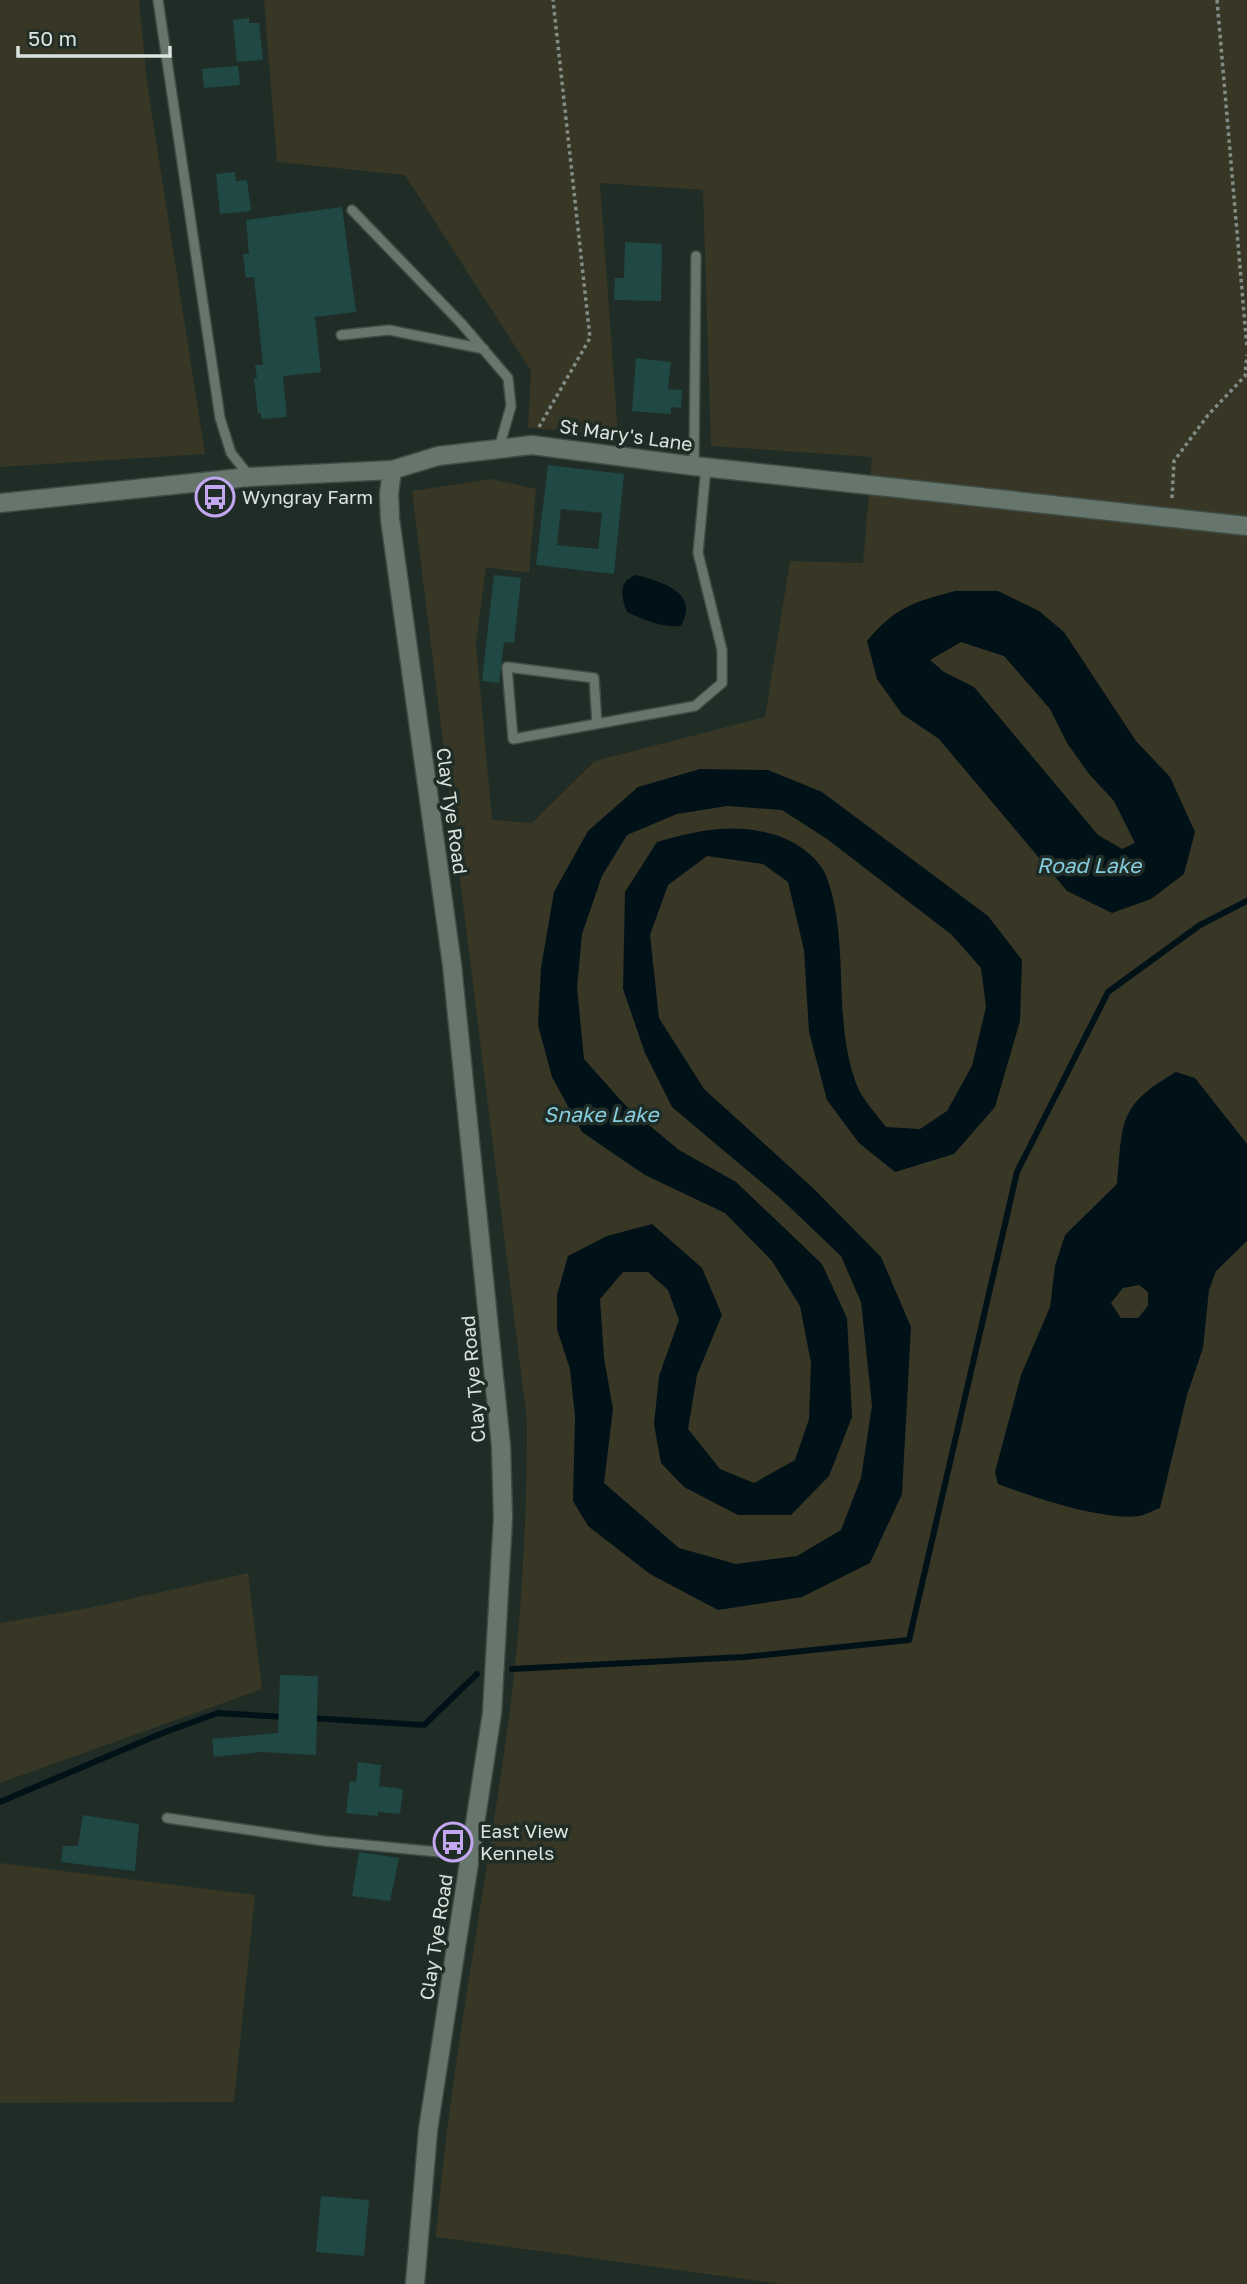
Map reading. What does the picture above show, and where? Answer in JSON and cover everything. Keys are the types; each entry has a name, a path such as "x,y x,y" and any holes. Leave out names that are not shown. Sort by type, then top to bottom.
{"main road":[{"name":"St Mary's Lane","path":"0,503 250,477 392,470 438,456 532,445 1247,526"},
{"name":"Clay Tye Road","path":"392,470 390,519 452,965 500,1446 503,1554 492,1713 428,2130 415,2284"}],"lane":[{"path":"158,0 220,418 231,453 250,477"},
{"path":"352,210 484,349 508,378 511,406 499,448"},
{"path":"597,724 594,678 507,667 513,739 597,724 695,706 722,683 722,650 698,553 700,466 696,256"},
{"path":"341,335 389,330 484,349"},
{"path":"167,1818 324,1841 470,1855"}],"path":[{"path":"532,445 540,424 590,338 552,0"},
{"path":"1217,0 1247,348"},
{"path":"1171,518 1174,461 1208,415 1245,376 1247,355"}],"shaded area":[{"path":"0,0 139,0 147,83 205,454 0,467"},
{"path":"264,0 1247,0 1247,2284 781,2284 436,2237 460,2036 511,1702 523,1562 527,1421 412,491 491,479 536,489 529,573 486,567 476,643 492,820 532,823 595,761 765,717 790,561 863,563 872,457 711,446 703,190 600,183 618,435 528,428 531,371 405,175 277,162"},
{"path":"248,1573 262,1689 0,1783 0,1623 89,1608"},
{"path":"0,1863 255,1895 234,2102 0,2103"}],"water":[{"path":"636,575 657,581 682,597 686,605 686,615 681,626 660,625 627,612 622,590 626,581"},
{"name":"Road Lake","path":"955,591 998,591 1039,611 1064,632 1136,741 1170,777 1195,832 1184,874 1151,899 1112,913 1067,891 939,739 902,714 877,679 867,641 887,620 906,607","holes":["961,642 1004,656 1050,709 1067,743 1089,774 1114,801 1135,843 1122,849 1098,835 974,687 944,672 930,660"]},
{"name":"Snake Lake","path":"700,769 768,770 822,792 988,916 1022,960 1020,1021 995,1107 954,1154 895,1172 859,1143 827,1100 809,1032 804,950 788,882 763,864 707,856 668,885 650,935 659,1018 704,1089 813,1188 881,1257 911,1327 902,1494 870,1563 802,1597 718,1610 650,1574 588,1526 573,1501 575,1417 570,1369 557,1329 557,1295 568,1256 607,1236 652,1224 702,1268 722,1315 697,1375 688,1429 720,1469 754,1483 795,1460 809,1419 811,1363 800,1306 772,1261 725,1213 645,1175 582,1132 552,1077 538,1025 541,968 554,892 588,831 638,787","holes":["727,806 782,810 827,839 952,935 981,968 986,1007 972,1066 947,1111 920,1129 886,1127 858,1088 850,1063 845,1037 834,903 827,878 810,855 786,839 753,830 722,829 690,834 657,842 625,892 623,989 645,1053 672,1107 779,1197 841,1256 861,1302 872,1406 861,1478 841,1530 797,1556 736,1564 679,1548 604,1483 613,1409 604,1358 600,1299 623,1272 648,1272 668,1290 679,1320 659,1376 654,1424 661,1463 684,1487 738,1515 791,1515 829,1476 852,1417 847,1318 822,1264 736,1182 679,1150 625,1105 584,1059 577,987 582,934 602,876 627,835 677,814"]},
{"path":"1176,1072 1195,1078 1247,1144 1247,1241 1216,1271 1209,1290 1203,1348 1187,1395 1160,1508 1144,1515 1124,1517 1088,1512 998,1484 995,1472 1021,1375 1050,1307 1055,1266 1065,1235 1117,1184 1120,1145 1127,1118 1133,1106 1157,1084","holes":["1139,1285 1148,1292 1148,1306 1138,1318 1121,1318 1111,1303 1123,1288"]}],"building":[{"path":"249,18 249,23 259,23 263,60 237,62 233,20"},
{"path":"238,66 240,85 204,88 202,69"},
{"path":"235,172 236,181 247,180 251,211 220,214 216,174"},
{"path":"342,207 356,312 315,317 321,372 283,376 287,417 261,419 261,413 258,414 254,378 257,378 255,365 263,365 254,277 246,278 243,254 249,254 246,220"},
{"path":"625,242 662,244 661,301 614,300 615,278 624,278"},
{"path":"636,358 671,362 668,389 682,390 681,408 671,407 671,414 632,411"},
{"path":"548,465 624,474 614,574 536,565","holes":["561,509 602,513 598,549 557,545"]},
{"path":"494,575 521,578 514,643 504,642 499,683 482,681"},
{"path":"280,1675 318,1676 316,1755 262,1752 214,1757 212,1739 278,1733"},
{"path":"358,1762 381,1765 379,1786 403,1789 400,1814 378,1812 378,1816 346,1813 350,1781 356,1782"},
{"path":"83,1815 139,1824 135,1871 61,1862 63,1846 78,1846"},
{"path":"359,1852 399,1858 390,1901 352,1896"},
{"path":"321,2196 369,2200 364,2256 316,2252"}],"waterway":[{"path":"512,1669 744,1657 909,1640 1017,1172 1108,992 1200,925 1247,901"},
{"path":"310,1718 424,1725 477,1674"},
{"path":"0,1802 165,1732 218,1713 285,1717"}],"place":[{"name":"Wyngray Farm","path":"215,497"},
{"name":"East View Kennels","path":"453,1842"}]}
